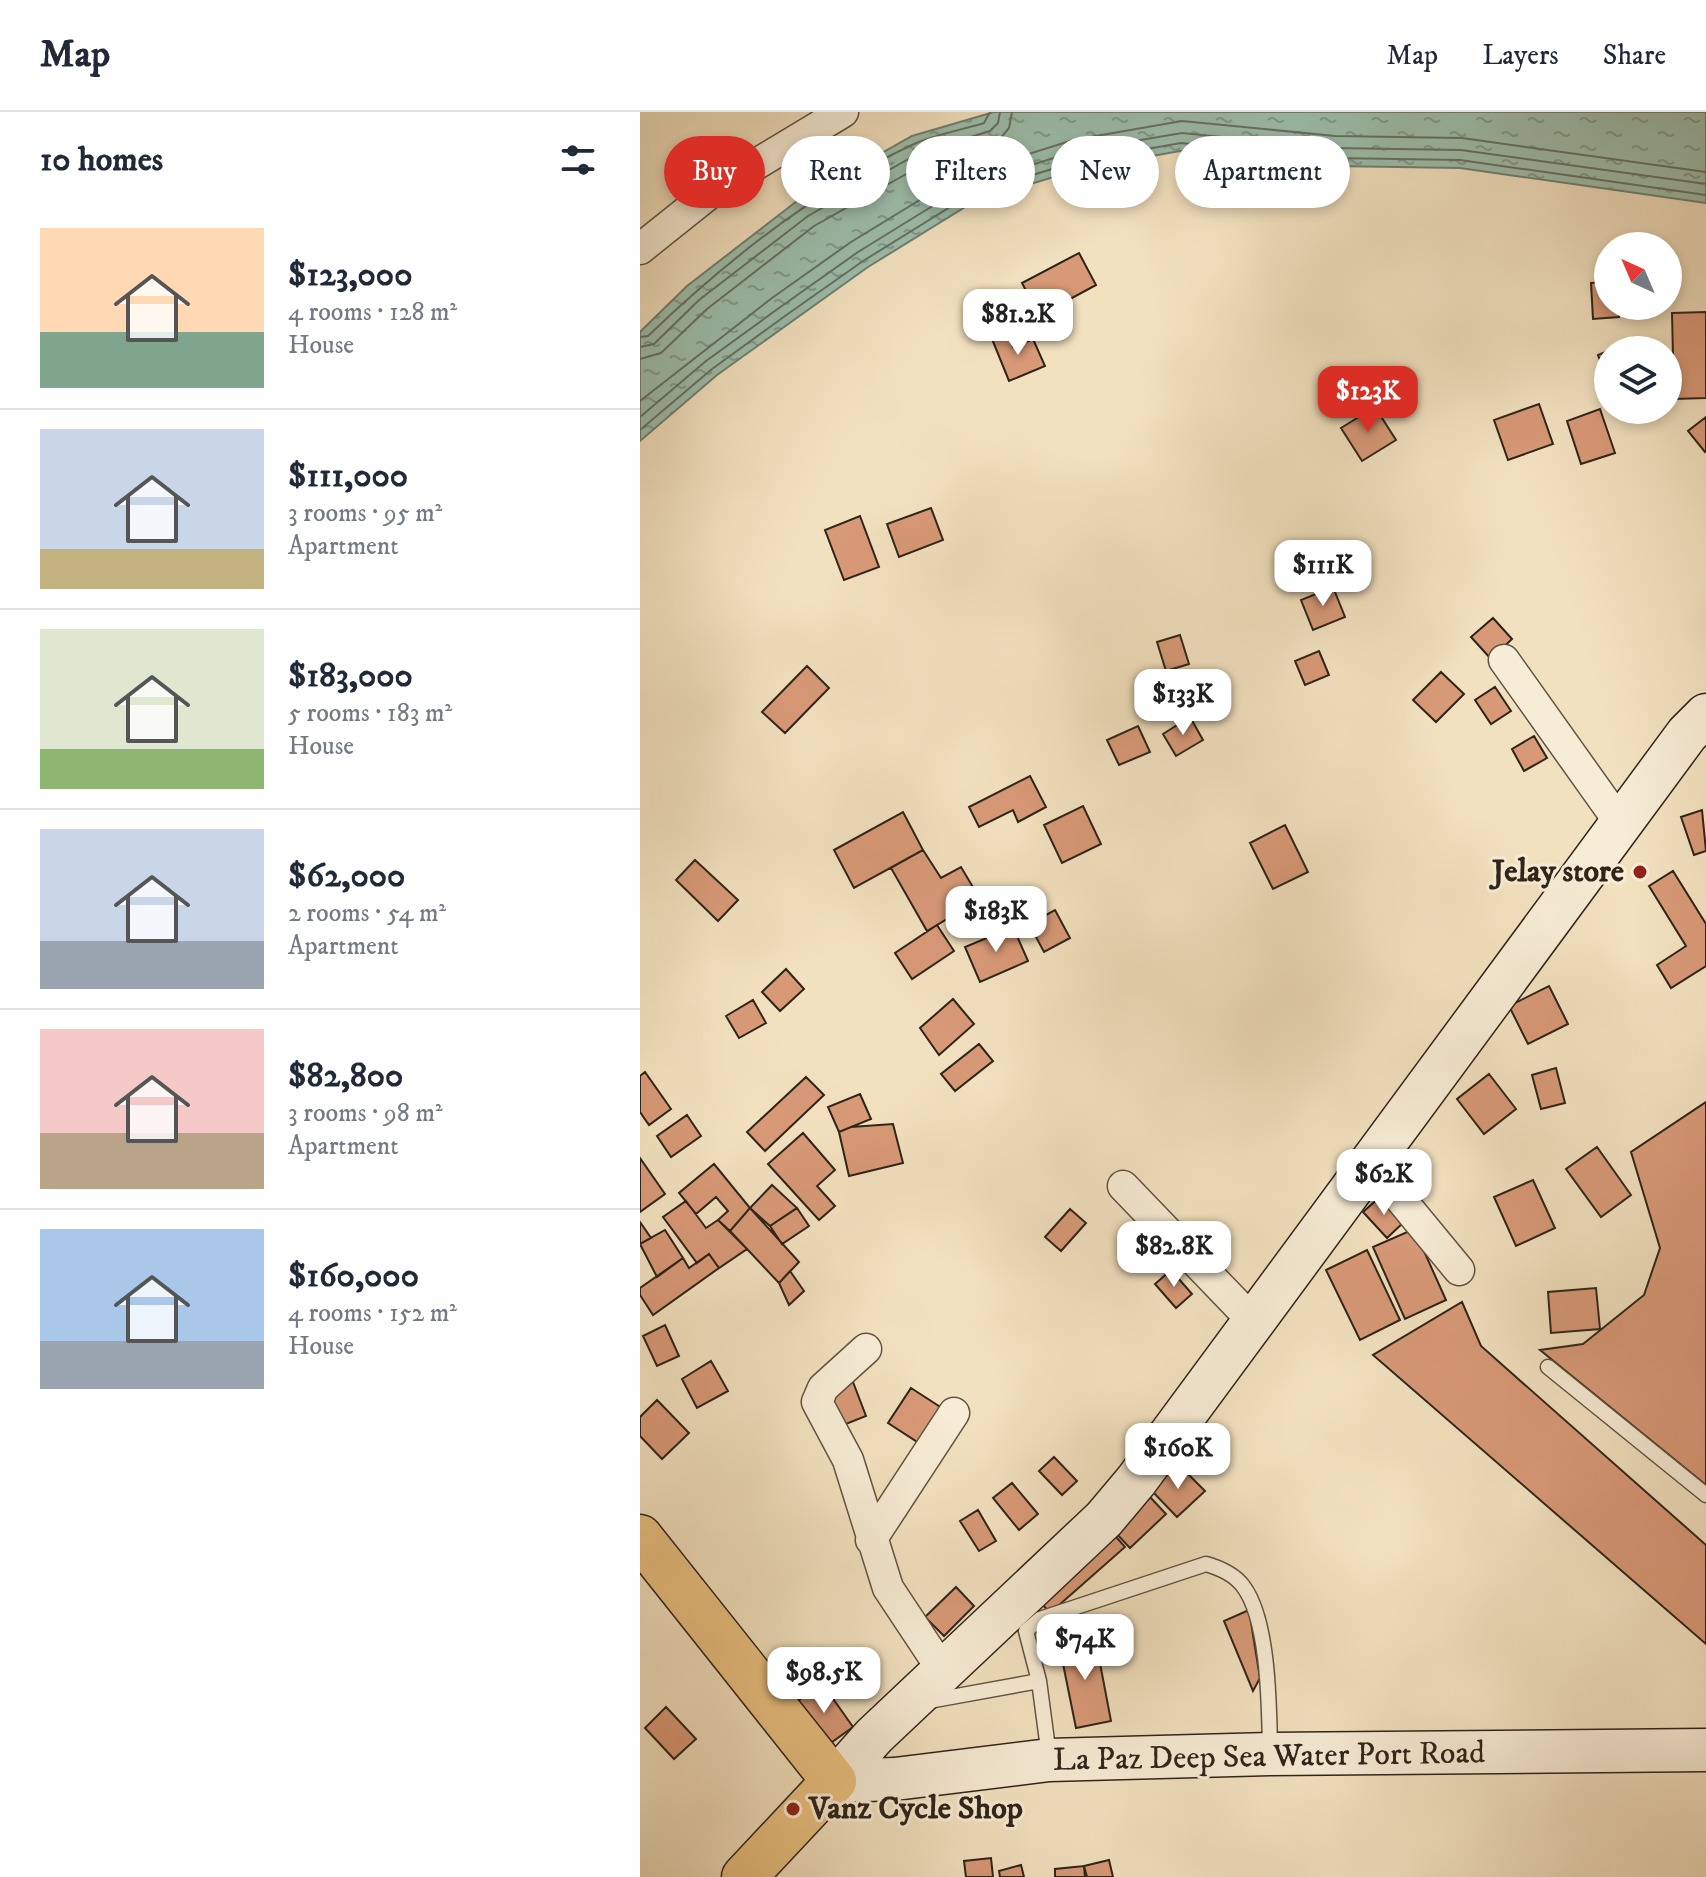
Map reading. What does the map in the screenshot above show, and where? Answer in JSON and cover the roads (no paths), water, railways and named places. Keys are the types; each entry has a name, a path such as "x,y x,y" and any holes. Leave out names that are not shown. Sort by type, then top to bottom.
{"main road":[{"path":"640,1537 834,1781 744,1877"}],"street":[{"path":"640,249 715,189 830,116"},
{"path":"1504,660 1620,823"},
{"path":"834,1781 943,1671 1104,1519 1620,823 1687,734 1706,715"},
{"path":"1370,1162 1459,1270"},
{"path":"1123,1186 1253,1321"},
{"path":"866,1349 823,1388 817,1402 848,1460 888,1588 943,1671"},
{"path":"871,1540 954,1413"},
{"path":"909,1705 920,1745 933,1775"},
{"name":"La Paz Deep Sea Water Port Road","path":"834,1781 933,1775 1049,1760 1270,1754 1706,1750"}],"lane":[{"path":"1548,1367 1706,1495"},
{"path":"1049,1760 1039,1681 1026,1631 1040,1619 1206,1564 1223,1569 1241,1582 1259,1623 1270,1754"},
{"path":"909,1705 1039,1681"}],"water":[{"path":"994,112 1706,112 1706,203 1460,168 1350,166 1350,136 1175,136 1175,152 1159,155 1159,136 1051,136 1051,178 1035,183 1035,136 912,136"},
{"path":"906,139 906,208 964,208 868,267 717,375 640,441 640,332 687,286 788,208 890,208 890,148"}],"place":[{"name":"Jelay store","path":"1640,872"},
{"name":"Vanz Cycle Shop","path":"793,1809"}]}
